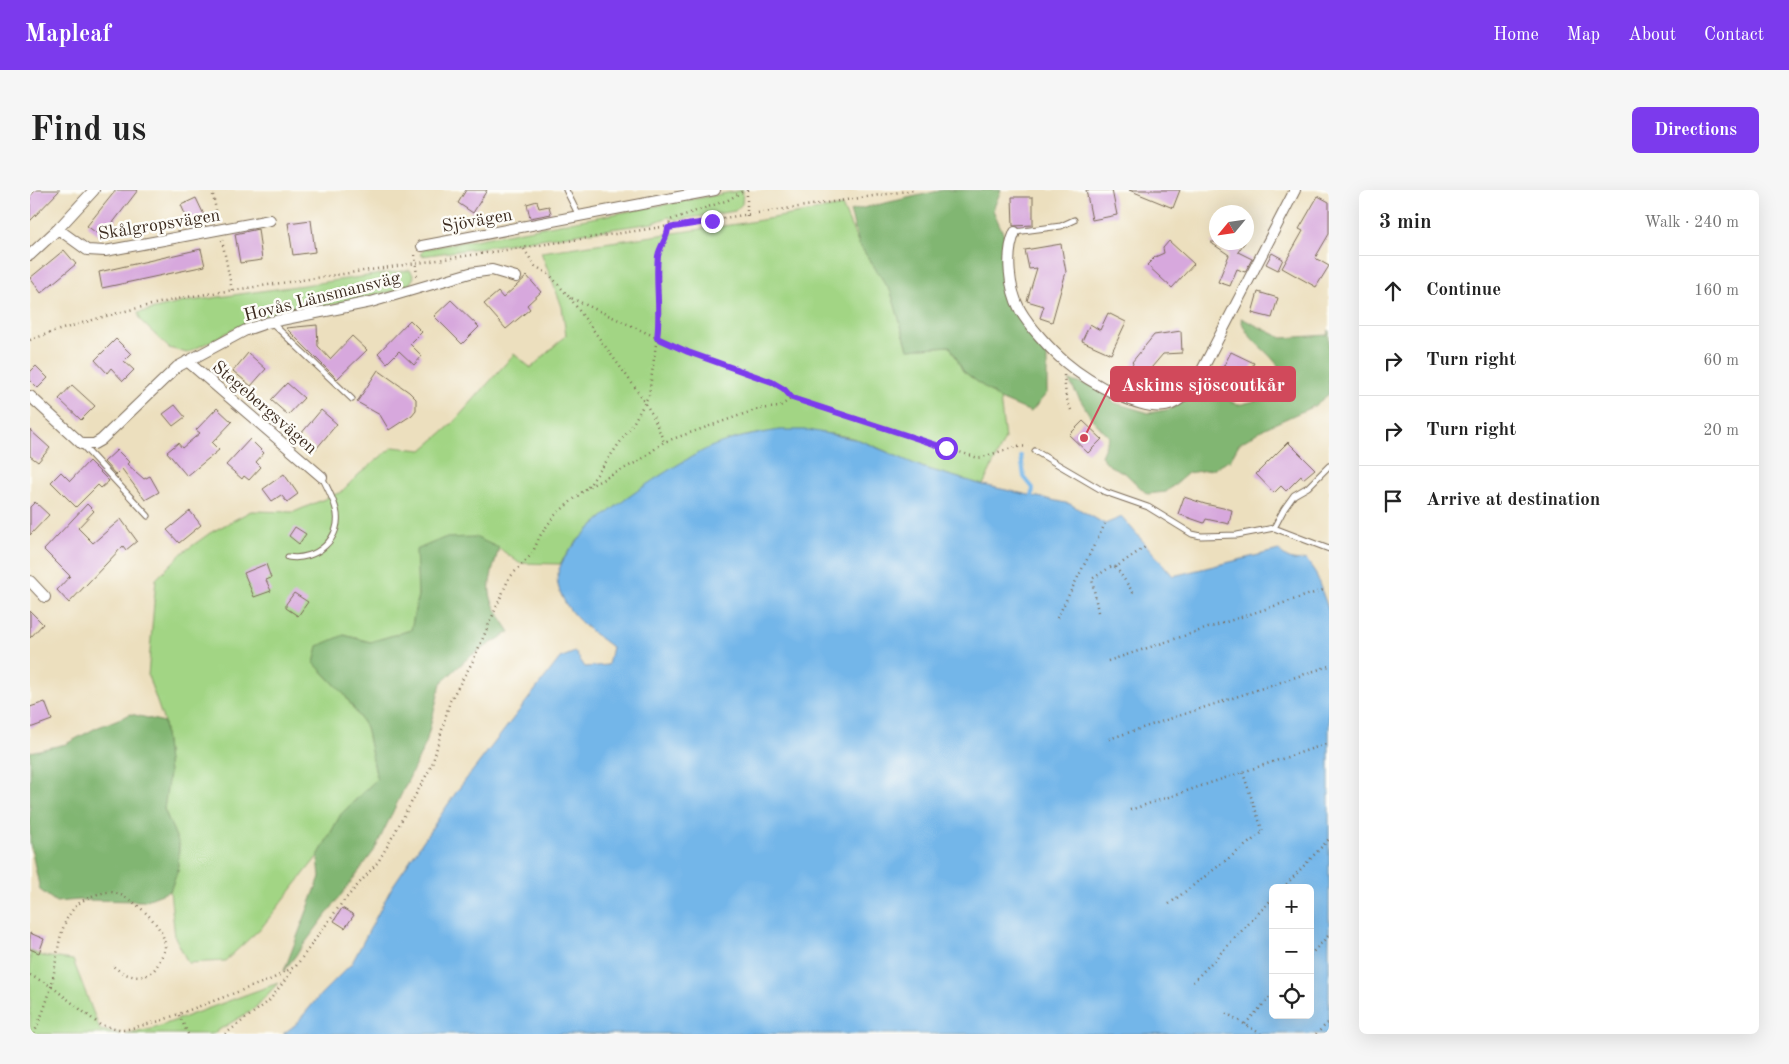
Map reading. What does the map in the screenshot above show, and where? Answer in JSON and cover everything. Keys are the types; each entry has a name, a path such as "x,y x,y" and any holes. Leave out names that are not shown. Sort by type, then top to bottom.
{"street":[{"path":"30,255 58,229 94,190"},
{"name":"Sjövägen","path":"422,246 715,190"},
{"path":"1015,232 1010,242 1009,260 1015,295 1020,311 1066,363 1119,396 1149,407 1160,407 1180,399 1188,392 1212,352 1248,278 1295,190"},
{"name":"Skålgropsvägen","path":"58,229 80,247 100,251 270,220"},
{"name":"Hovås Länsmansväg","path":"82,444 94,444 101,440 168,374 187,361 246,330 271,322 371,302 470,274 492,270 516,277"},
{"name":"Stegebergsvägen","path":"187,361 322,477"},
{"path":"30,396 82,444"},
{"path":"30,581 45,596"}],"lane":[{"path":"566,190 579,216"},
{"path":"1015,232 1061,226 1074,220"},
{"path":"271,322 352,399"},
{"path":"82,444 148,516"},
{"path":"1035,451 1105,492 1148,507 1192,534 1201,536 1237,535 1274,528 1329,549"},
{"path":"1274,528 1294,496 1308,487 1329,466"},
{"path":"288,558 298,559 316,553 325,548 332,536 337,522 337,510 322,477"}],"path":[{"path":"588,487 631,427 649,395 659,322 658,256 668,234 670,220 728,200 746,190 747,216"},
{"path":"30,340 75,324 131,309 193,296 668,228 914,190"},
{"path":"419,289 415,264 416,252 422,246"},
{"path":"524,249 535,266 550,275 570,297 634,386 652,414 664,442"},
{"path":"570,297 688,352 772,382 784,389 792,398 978,458 997,454 1017,446 1026,446 1035,451"},
{"path":"1066,363 1064,386 1071,410"},
{"path":"225,1034 269,1000 340,904 378,862 432,765 450,701 473,661 509,578 532,554 540,536 554,516 588,487 639,461 664,442 758,409 779,408 792,398"},
{"path":"1057,618 1105,524"},
{"path":"1098,612 1092,579 1112,566 1116,567 1145,547"},
{"path":"1116,567 1134,594"},
{"path":"1108,661 1323,590"},
{"path":"1109,739 1329,666"},
{"path":"1130,810 1329,744"},
{"path":"1169,904 1264,832 1243,772"},
{"path":"1287,884 1329,839"},
{"path":"34,1034 51,986 62,928 72,909 91,896 111,891 128,898 146,912 162,934 165,948 156,971 146,976 134,977 121,973 113,966"},
{"path":"1193,982 1269,902"},
{"path":"1314,951 1329,935"},
{"path":"30,975 51,986 100,1025 113,1029 139,1027 179,1014 272,979 294,968"},
{"path":"1245,1024 1269,998"},
{"path":"1226,1013 1261,1034"},
{"path":"179,1014 188,1034"},
{"path":"1316,1034 1329,1022"}],"green space":[{"path":"743,190 742,204 735,211 677,220 668,217 653,223 422,256 420,254 425,249"},
{"path":"943,190 1001,190 993,210 1006,240 1003,284 1005,296 1030,334 1047,351 1047,393 1031,412 1000,399 963,371 950,346 908,349 891,292 859,244 850,211"},
{"path":"842,206 859,244 891,292 908,349 950,346 963,371 1000,399 1005,439 983,485 925,468 867,443 847,437 810,432 786,431 764,433 744,436 725,442 706,450 669,471 600,519 578,540 560,564 519,563 499,548 417,550 418,595 411,630 370,642 344,635 314,663 344,694 366,727 377,779 341,814 318,856 262,927 225,961 188,963 175,937 170,891 178,870 179,844 164,809 169,773 164,722 148,676 156,579 182,553 210,533 251,511 294,512 341,492 358,475 393,447 422,450 451,425 514,354 531,368 566,335 562,307 541,252 744,223"},
{"path":"410,270 414,277 407,288 326,306 265,316 244,324 187,353 169,348 141,321 138,313 184,302"},
{"path":"1241,318 1282,338 1327,335 1329,330 1329,394 1314,406 1265,428 1239,444 1230,460 1213,469 1188,473 1166,492 1147,494 1125,473 1110,466 1101,456 1109,437 1092,419 1069,381 1095,386 1115,403 1149,413 1171,409 1188,398 1209,390 1238,405 1266,398 1278,366 1247,332"},
{"path":"475,537 499,548 492,574 490,592 495,609 510,632 470,656 441,683 426,743 374,851 284,971 320,877 318,856 341,814 377,779 366,727 344,694 314,663 318,646 344,635 370,642 411,630 418,595 416,550 444,538"},
{"path":"131,714 164,722 169,773 164,809 179,844 178,870 170,891 144,901 79,900 56,902 40,890 30,843 30,752 66,744 96,728"},
{"path":"30,951 42,956 73,960 100,1030 121,1034 30,1034"},
{"path":"278,983 254,1009 212,1034 126,1034 152,1029"}],"water":[{"path":"779,430 809,430 859,440 924,468 983,485 1070,504 1105,524 1122,517 1173,576 1279,550 1284,556 1291,559 1298,561 1306,559 1315,572 1329,611 1329,1034 283,1034 295,1025 321,994 352,963 392,887 457,791 560,658 575,652 585,667 608,665 612,647 587,628 572,613 561,595 558,585 560,567 572,547 593,526 645,485 713,446 746,436"}],"building":[{"path":"36,190 60,190 30,221 30,196"},
{"path":"116,190 138,190 102,237 87,226"},
{"path":"466,190 487,190 473,213 458,203"},
{"path":"1086,190 1112,190 1117,215 1092,220"},
{"path":"1129,190 1180,190 1173,208"},
{"path":"1318,196 1329,202 1329,234 1315,258 1329,266 1316,287 1282,268 1303,231 1299,229"},
{"path":"1012,197 1033,197 1033,225 1013,226"},
{"path":"196,198 205,217 190,225 181,205"},
{"path":"537,201 539,208 549,206 551,214 530,218 527,204"},
{"path":"311,220 315,252 293,255 288,223"},
{"path":"258,229 262,260 240,263 235,234"},
{"path":"1169,241 1194,264 1172,288 1147,265 1155,257 1164,253 1163,248"},
{"path":"1061,244 1066,272 1052,322 1040,318 1044,306 1027,301 1037,268 1029,269 1025,250"},
{"path":"201,249 205,266 102,288 99,272"},
{"path":"64,250 76,264 41,293 30,278"},
{"path":"1222,250 1239,250 1238,252 1252,259 1245,272 1237,269 1230,286 1218,282 1229,255"},
{"path":"1272,253 1283,259 1278,270 1266,264"},
{"path":"527,276 541,292 527,305 530,309 506,329 484,304 498,292 503,298"},
{"path":"1258,292 1278,298 1272,318 1252,313"},
{"path":"451,300 479,327 462,344 434,316"},
{"path":"1108,313 1126,322 1111,354 1082,341 1090,324 1100,330"},
{"path":"410,320 422,332 410,344 422,356 414,365 399,351 387,363 378,353"},
{"path":"317,325 318,346 330,359 352,336 367,350 337,379 286,328"},
{"path":"1181,331 1182,353 1163,354 1146,374 1140,385 1127,380 1132,362 1154,335"},
{"path":"116,339 131,354 124,361 134,370 123,381 111,368 107,373 95,360"},
{"path":"1231,352 1254,363 1238,395 1215,383"},
{"path":"248,353 266,369 251,386 233,371"},
{"path":"36,366 48,378 38,388 30,380 30,372"},
{"path":"378,370 416,399 416,410 412,415 389,430 380,415 357,402"},
{"path":"287,383 304,398 288,415 271,400"},
{"path":"72,385 95,406 81,420 59,399"},
{"path":"175,405 185,417 173,426 163,414"},
{"path":"217,408 232,422 212,443 219,450 187,476 167,452 178,443 182,448 200,433 196,430"},
{"path":"321,410 337,424 316,449 300,435"},
{"path":"1083,421 1102,439 1088,453 1069,435"},
{"path":"30,430 50,448 38,462 30,456"},
{"path":"250,439 264,453 256,462 261,467 249,480 244,476 242,479 226,465"},
{"path":"1288,442 1315,469 1303,479 1301,476 1286,491 1281,486 1274,493 1256,474"},
{"path":"117,450 129,462 127,464 144,479 150,476 159,492 145,500 122,469 116,475 104,462"},
{"path":"89,461 109,481 101,488 98,485 76,507 51,482 61,472 70,481"},
{"path":"284,474 298,494 287,502 281,495 272,501 263,489"},
{"path":"1184,497 1232,510 1229,524 1206,519 1204,523 1178,514"},
{"path":"35,502 49,515 30,535 30,507"},
{"path":"87,504 94,511 78,528 93,543 121,519 137,541 126,550 123,546 69,603 57,590 70,576 44,550"},
{"path":"190,511 201,525 179,543 167,530"},
{"path":"295,527 306,534 299,544 289,536"},
{"path":"266,564 271,578 266,580 271,591 254,597 244,573"},
{"path":"294,593 308,602 298,616 286,608 286,604"},
{"path":"30,611 43,624 30,638"},
{"path":"45,702 52,720 30,728 30,707"},
{"path":"342,908 354,915 345,928 334,921"},
{"path":"30,933 44,939 39,953 30,949"}],"waterway":[{"path":"1021,456 1024,477 1033,488 1032,496"}],"place":[{"name":"Askims sjöscoutkår","path":"1084,438"}],"route":[{"path":"712,221 668,228 668,234 658,256 659,322 657,338 688,352 772,382 784,389 792,398 946,448"}]}
